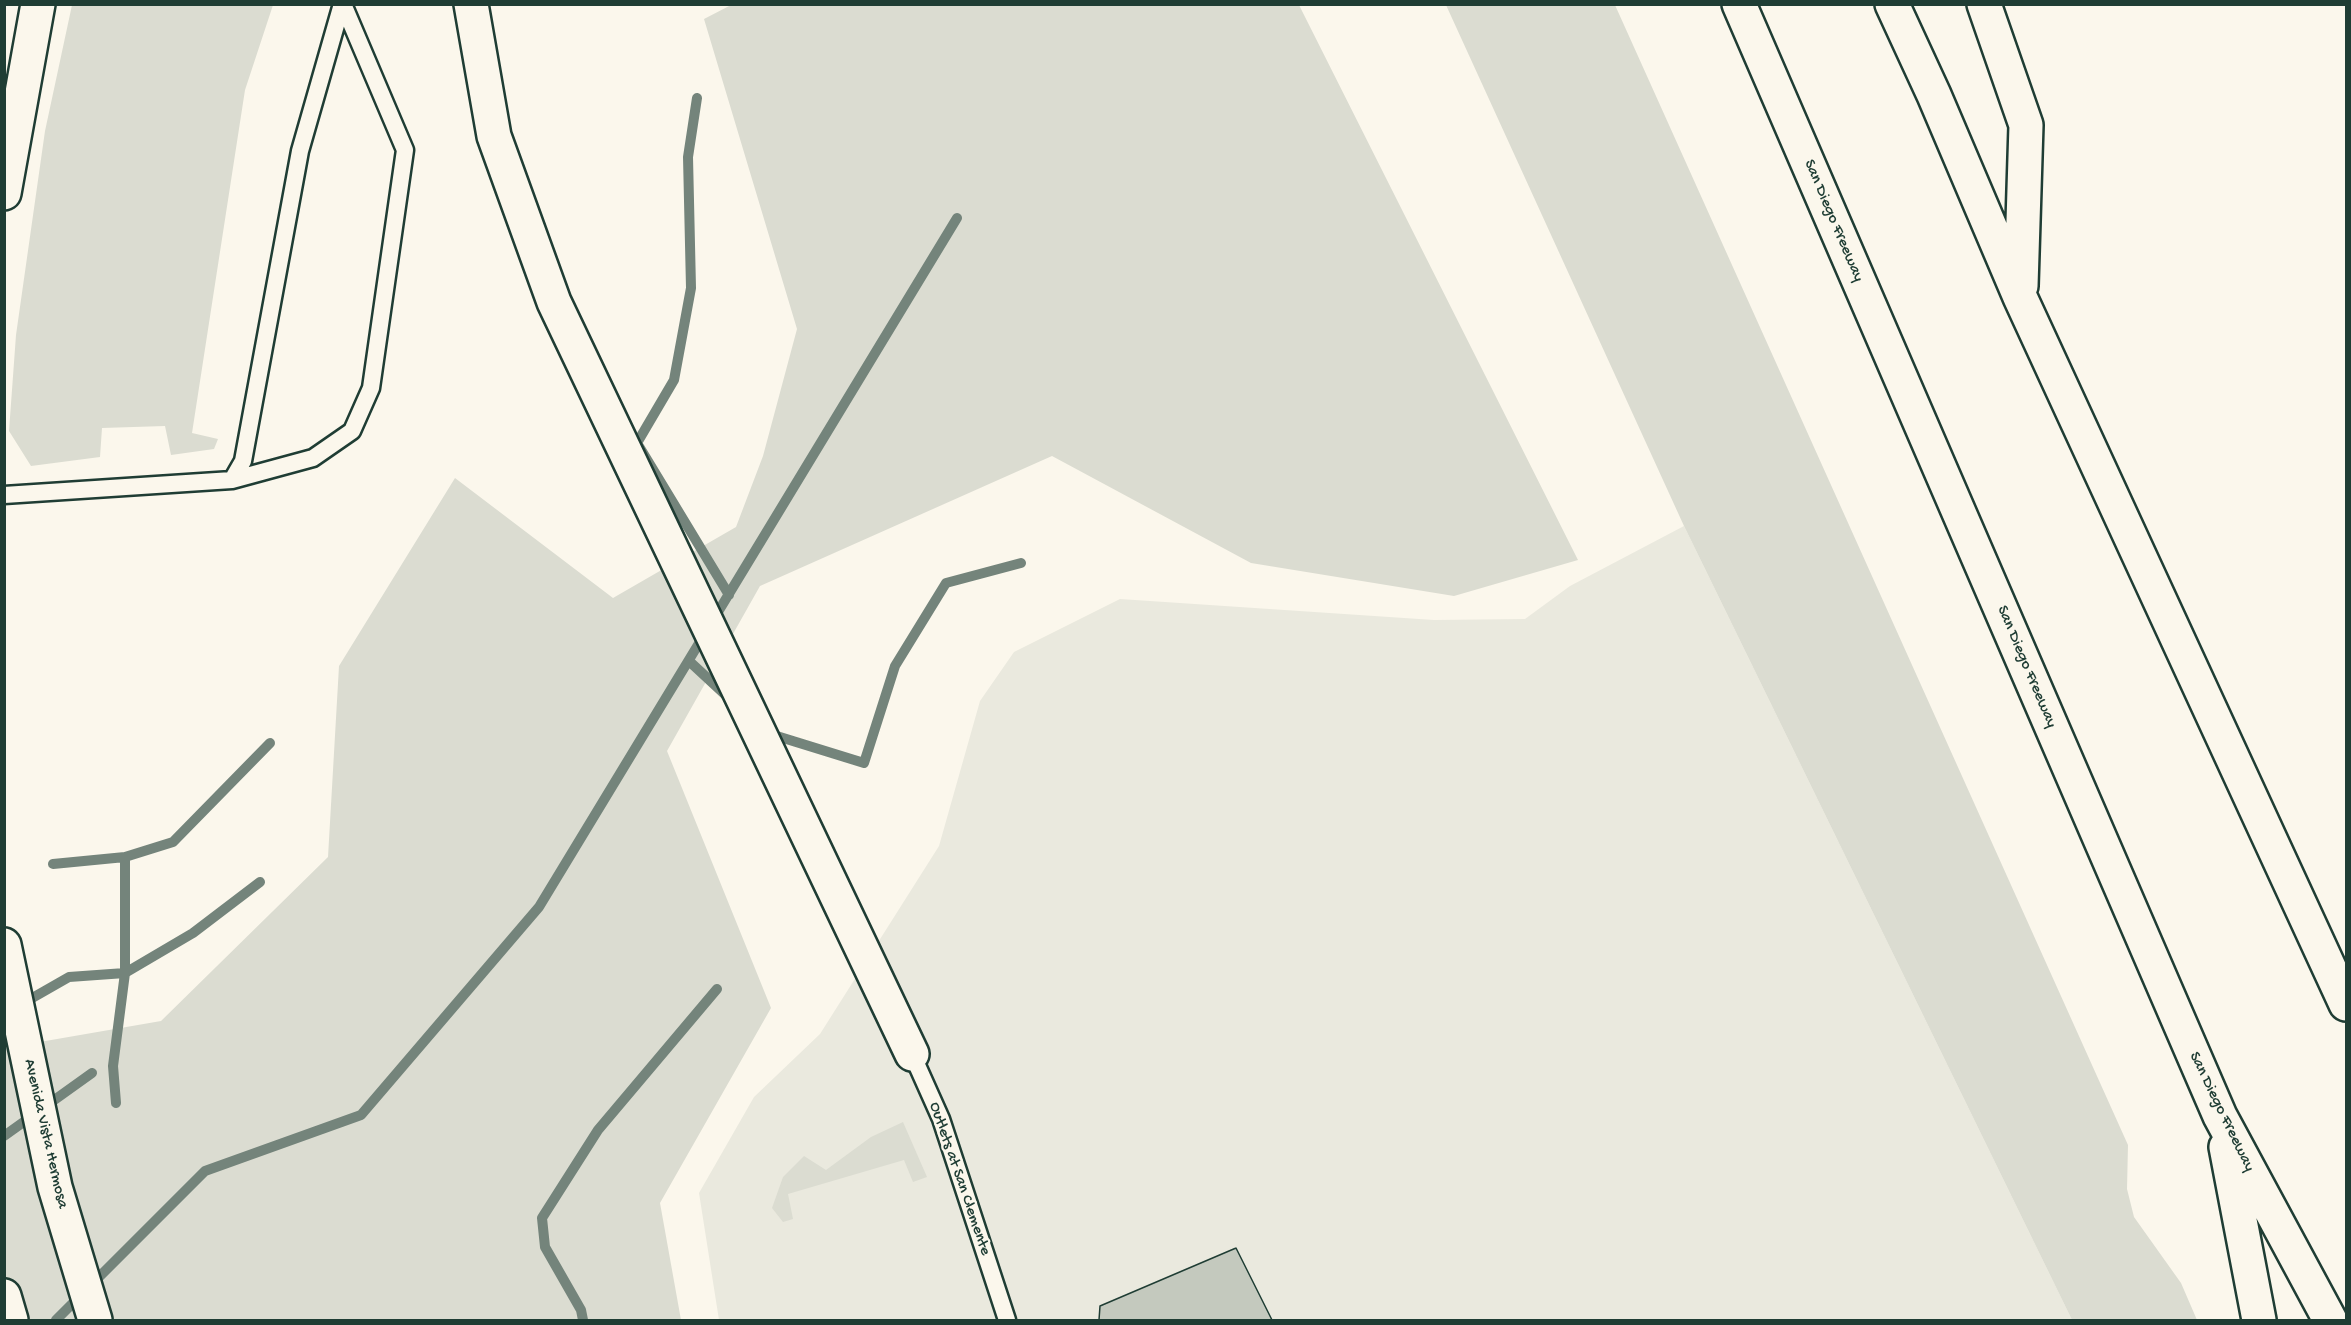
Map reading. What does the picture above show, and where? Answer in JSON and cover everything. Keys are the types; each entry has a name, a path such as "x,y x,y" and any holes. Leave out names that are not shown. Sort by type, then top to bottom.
{"main road":[{"path":"4,194 38,4"},
{"name":"Outlets at San Clemente","path":"471,4 494,136 554,302 912,1054"},
{"name":"San Diego Freeway","path":"1739,4 2220,1116 2330,1320"},
{"path":"1892,4 1934,95 2020,297 2346,1004"},
{"path":"1984,4 2026,125 2020,297"},
{"name":"Avenida Vista Hermosa","path":"4,945 54,1187 94,1320"},
{"path":"2220,1116 2259,1320"},
{"path":"4,1296 11,1320"}],"lane":[{"path":"232,480 243,461 300,151 343,4"},
{"path":"4,495 232,480 313,458 352,431 371,388 405,150 343,4"},
{"name":"Outlets at San Clemente","path":"912,1054 942,1119 1006,1320"}],"shaded area":[{"path":"733,4 1299,5 1578,560 1454,596 1251,563 1052,456 760,586 667,751 771,1008 660,1203 681,1320 5,1320 5,1048 161,1021 328,857 339,666 455,478 613,598 736,527 763,456 797,329 704,19"},
{"path":"72,5 273,5 245,90 192,433 218,439 214,449 171,455 165,426 102,428 100,457 31,466 9,431 16,335 45,131"},
{"path":"1446,5 1615,5 2128,1145 2127,1189 2134,1217 2181,1283 2197,1320 2072,1320 1684,526"},
{"path":"1684,526 2072,1320 719,1320 699,1193 754,1097 820,1034 939,846 980,701 1014,652 1120,599 1434,620 1525,619 1570,586"},
{"path":"903,1122 927,1177 913,1182 904,1160 788,1194 793,1219 783,1222 772,1208 783,1177 804,1156 826,1170 871,1137"}],"building":[{"path":"1236,1248 1272,1320 1099,1320 1100,1306"}],"waterway":[{"path":"697,98 688,157 691,288 674,380 637,443 729,595"},
{"path":"56,1320 205,1171 361,1115 539,907 957,218"},
{"path":"767,733 864,763 895,666 946,583 1021,563"},
{"path":"689,661 731,700"},
{"path":"53,864 125,857 173,842 270,743"},
{"path":"116,1103 113,1066 125,973 125,857"},
{"path":"20,1005 69,977 125,973 193,933 260,882"},
{"path":"583,1320 581,1310 545,1247 542,1218 598,1130 717,989"},
{"path":"4,1136 92,1073"}]}
